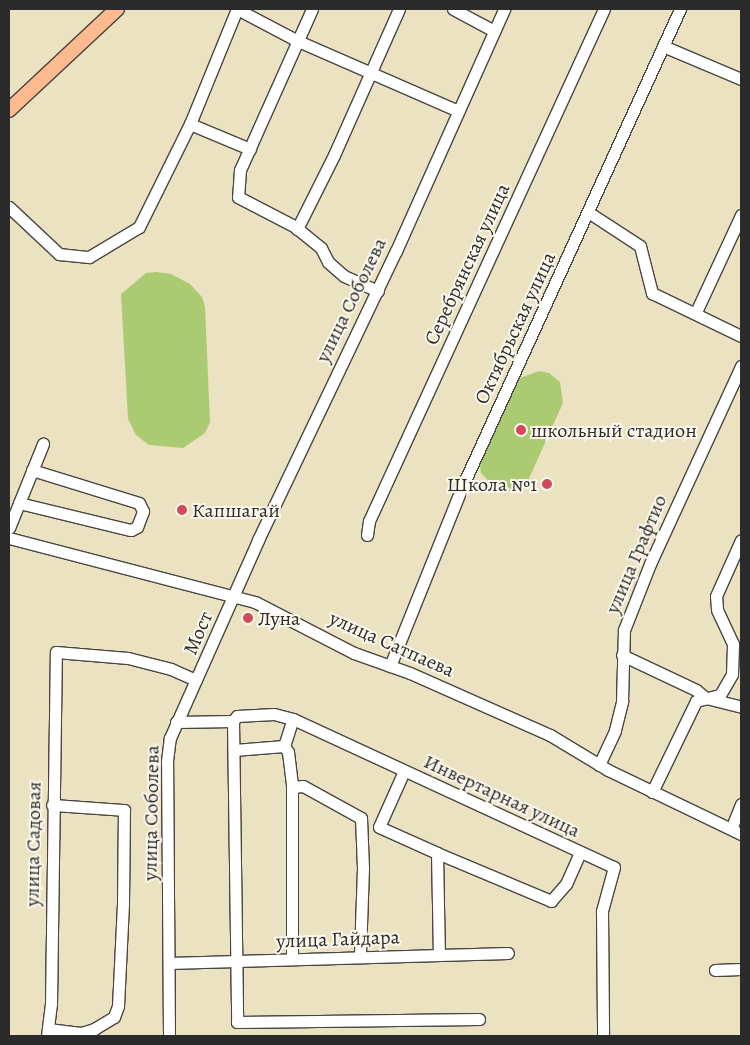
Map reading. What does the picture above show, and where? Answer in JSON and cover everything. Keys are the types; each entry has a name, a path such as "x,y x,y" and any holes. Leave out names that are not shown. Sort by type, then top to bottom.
{"main road":[{"path":"9,110 117,9"}],"street":[{"path":"9,207 59,254 89,257 139,227 190,124 237,9 298,40 458,111"},
{"path":"312,9 240,170 238,197 297,229 321,248 328,262 340,273 378,291"},
{"path":"297,229 334,155 399,9"},
{"path":"453,9 494,31"},
{"name":"улица Соболева","path":"232,601 336,372 378,291 504,9"},
{"name":"Серебрянская улица","path":"367,536 369,521 604,9"},
{"name":"Октябрьская улица","path":"390,666 462,488 680,9"},
{"path":"663,46 741,79"},
{"path":"190,124 250,149"},
{"path":"588,212 640,246 652,293 696,312 741,336"},
{"path":"696,312 741,215"},
{"name":"улица Графтио","path":"599,765 615,730 622,701 624,630 650,564 741,366"},
{"path":"9,528 43,444"},
{"path":"19,503 132,530 137,527 144,511 139,503 32,470"},
{"name":"улица Сатпаева","path":"9,538 284,614 354,652 550,735 599,765 736,831"},
{"path":"652,792 696,701 720,695 725,690 732,674 738,654 716,603 741,540"},
{"name":"Мост","path":"198,677 232,601"},
{"name":"улица Садовая","path":"48,1032 56,652 128,658 198,677"},
{"path":"622,655 696,690 706,698 741,708"},
{"name":"улица Соболева","path":"169,1036 167,761 176,722 186,707 198,677"},
{"name":"Инвертарная улица","path":"234,721 237,716 274,714 293,719 580,852 566,884 551,901 437,854 379,827 404,771"},
{"path":"292,959 292,788 289,758 284,746 293,719"},
{"path":"176,722 234,721 232,771 237,1022 479,1019"},
{"path":"234,750 284,746"},
{"path":"292,788 303,786 361,818 364,868 360,956"},
{"path":"736,831 741,804"},
{"path":"48,1032 81,1033 94,1029 114,1017 118,1006 123,903 124,810 52,805"},
{"path":"580,852 614,868 602,911 603,1036"},
{"path":"437,854 439,954"},
{"name":"улица Гайдара","path":"169,963 508,953"},
{"path":"716,970 741,970"}],"green space":[{"path":"146,273 171,274 190,284 202,297 205,307 210,422 205,433 183,448 149,445 136,435 128,419 121,294"},
{"name":"школьный стадион","path":"539,371 549,373 560,382 563,403 526,485 516,491 498,491 481,473 479,458 512,386 520,378"}],"place":[{"name":"школьный стадион","path":"521,430"},
{"name":"Школа №1","path":"547,484"},
{"name":"Капшагай","path":"182,510"},
{"name":"Луна","path":"248,618"}]}
